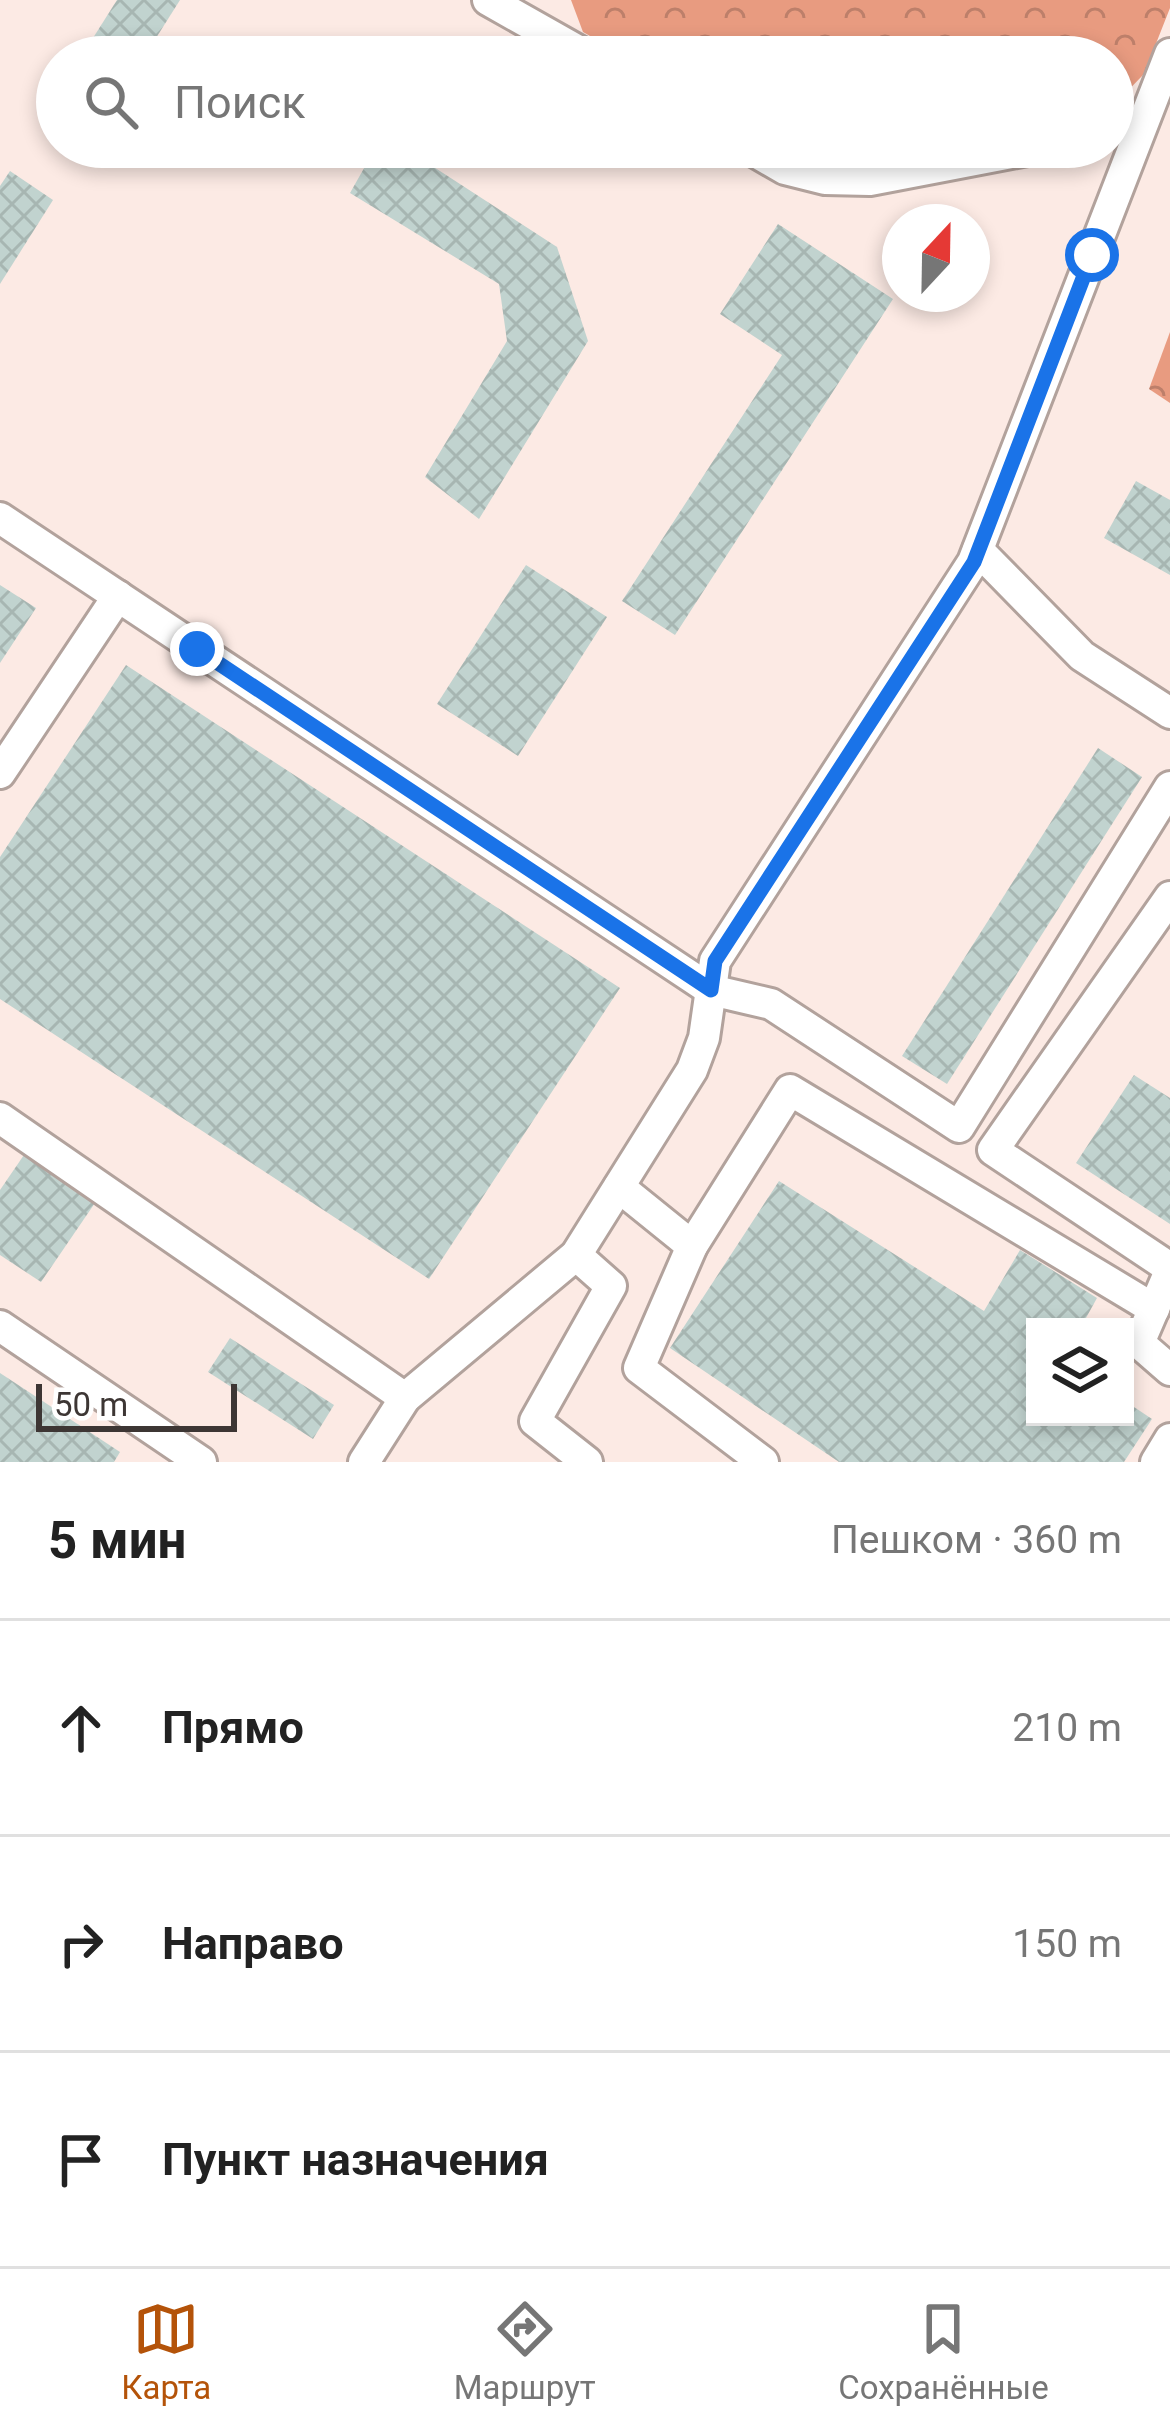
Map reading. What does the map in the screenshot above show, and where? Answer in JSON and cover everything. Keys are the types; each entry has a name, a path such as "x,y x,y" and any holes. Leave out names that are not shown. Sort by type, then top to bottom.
{"street":[{"path":"488,0 552,36"},
{"path":"1134,118 1170,54"},
{"path":"783,168 825,179 870,180 933,168"},
{"path":"364,1462 405,1398 576,1255 692,1070 704,1038 715,961 974,562 1114,168"},
{"path":"0,518 711,990 771,1004 1170,1269 1139,1343 1170,1370"},
{"path":"978,550 1082,656 1168,709"},
{"path":"0,773 118,596"},
{"path":"959,1127 1170,787"},
{"path":"993,1150 1170,897"},
{"path":"763,1462 639,1368 692,1246 790,1090 1154,1309"},
{"path":"0,1118 405,1398"},
{"path":"619,1187 692,1246"},
{"path":"576,1255 611,1286 535,1421 587,1462"},
{"path":"0,1326 201,1462"},
{"path":"1156,1462 1170,1439"}],"green space":[{"path":"571,0 1170,0 1144,74 1134,84 1134,36 590,36 583,32"},
{"path":"1170,332 1170,403 1149,389"}],"building":[{"path":"117,0 180,0 157,36 94,36"},
{"path":"364,168 435,168 557,247 588,341 479,519 425,477 507,341 499,284 350,193"},
{"path":"10,171 53,200 0,284 0,186"},
{"path":"778,224 882,292 885,312 675,635 622,601 782,355 720,314"},
{"path":"1136,481 1170,500 1170,575 1104,538"},
{"path":"526,565 607,617 518,756 437,704"},
{"path":"0,585 36,608 0,663"},
{"path":"126,665 620,988 429,1279 0,999 0,857"},
{"path":"1098,748 1142,777 947,1084 902,1056"},
{"path":"1134,1075 1170,1098 1170,1224 1076,1163"},
{"path":"26,1152 97,1200 41,1282 0,1255 0,1190"},
{"path":"779,1181 984,1311 1020,1250 1097,1298 1086,1318 1026,1318 1026,1426 1134,1426 1134,1407 1152,1419 1124,1462 839,1462 670,1348"},
{"path":"230,1338 334,1405 313,1439 208,1372"},
{"path":"0,1373 120,1452 114,1462 0,1462"}],"route":[{"path":"197,649 711,990 715,961 974,562 1092,255"}]}
